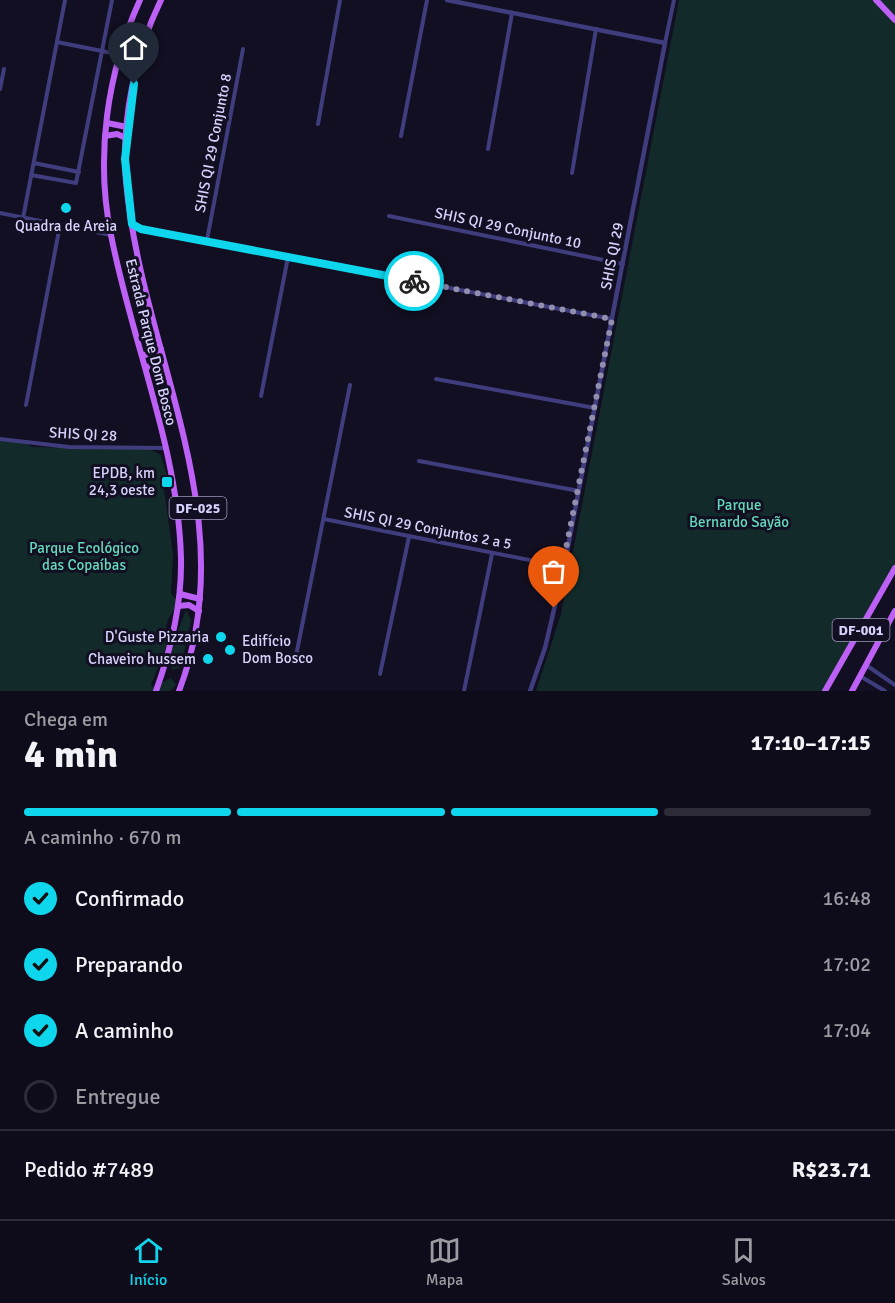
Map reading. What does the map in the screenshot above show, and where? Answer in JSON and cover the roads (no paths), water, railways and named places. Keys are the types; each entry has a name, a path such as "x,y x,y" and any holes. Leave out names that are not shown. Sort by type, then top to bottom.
{"main road":[{"name":"Estrada Parque Dom Bosco","path":"140,0 118,54 106,123 104,162 111,235 165,448 180,533 180,594 156,691"},
{"name":"Estrada Parque Dom Bosco","path":"161,0 144,43 134,84 126,138 126,180 134,233 198,497 202,548 199,611 179,691"},
{"path":"876,0 895,20"},
{"path":"106,123 127,127"},
{"path":"105,136 117,134 126,138"},
{"path":"143,355 155,354 161,349"},
{"path":"146,368 156,362 164,363"},
{"name":"DF-001","path":"825,691 895,568"},
{"path":"180,594 200,599"},
{"path":"178,606 189,605 199,611"},
{"name":"DF-001","path":"852,691 895,610"}],"street":[{"path":"23,218 65,0"},
{"path":"31,175 76,183 112,0"},
{"path":"318,124 340,0"},
{"path":"401,136 428,0"},
{"path":"447,0 665,43"},
{"name":"SHIS QI 29","path":"530,691 545,648 564,567 674,0"},
{"path":"488,149 512,12"},
{"path":"572,173 596,29"},
{"path":"57,42 118,54"},
{"name":"SHIS QI 29 Conjunto 8","path":"207,240 243,49"},
{"path":"0,89 4,69"},
{"path":"34,163 79,172"},
{"path":"0,213 111,235"},
{"name":"SHIS QI 29 Conjunto 10","path":"389,216 623,264"},
{"path":"132,224 141,229 612,319"},
{"path":"26,405 60,225"},
{"path":"134,233 141,229"},
{"path":"261,396 288,257"},
{"path":"436,379 595,408"},
{"path":"296,656 350,385"},
{"name":"SHIS QI 28","path":"0,439 69,447 165,448"},
{"path":"419,461 579,491"},
{"name":"SHIS QI 29 Conjuntos 2 a 5","path":"324,519 564,567"},
{"path":"381,674 409,537"},
{"path":"464,691 492,554"},
{"path":"866,665 895,685"},
{"path":"860,676 885,691"}],"place":[{"name":"Quadra de Areia","path":"66,208"},
{"name":"EPDB, km 24,3 oeste","path":"167,482"},
{"name":"D'Guste Pizzaria","path":"221,637"},
{"name":"Edifício Dom Bosco","path":"230,650"},
{"name":"Chaveiro hussem","path":"208,659"}],"park label":[{"name":"Parque Bernardo Sayão","path":"739,514"},
{"name":"Parque Ecológico das Copaíbas","path":"84,556"}]}
